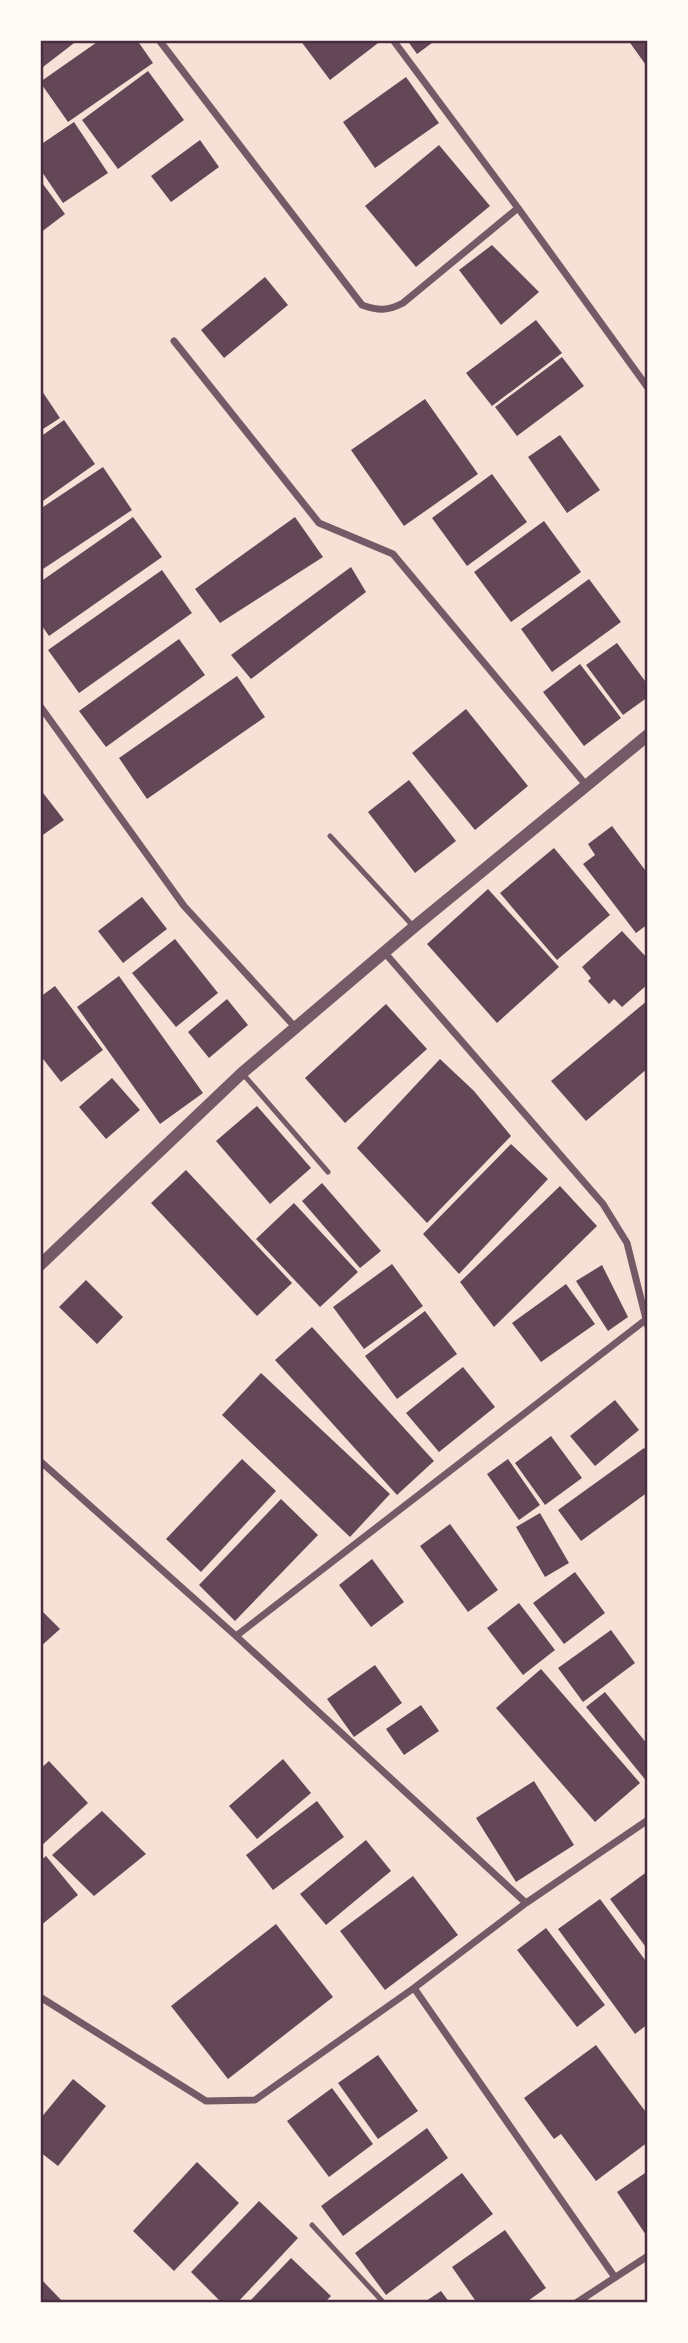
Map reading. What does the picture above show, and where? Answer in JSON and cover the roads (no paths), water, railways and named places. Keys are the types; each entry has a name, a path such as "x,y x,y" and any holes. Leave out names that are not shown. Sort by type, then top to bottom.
{"street":[{"path":"159,40 362,305 390,310 404,303 518,208"},
{"path":"393,40 648,388"},
{"path":"174,341 319,523 393,554 586,785"},
{"path":"40,706 184,906 295,1027"},
{"path":"40,1265 242,1073 414,927 648,735"},
{"path":"236,1636 647,1322 627,1244 603,1204 385,953"},
{"path":"40,1461 236,1636 526,1903"},
{"path":"40,1997 206,2101 254,2100 414,1988 526,1903 648,1820"},
{"path":"414,1988 614,2276"},
{"path":"576,2303 648,2256"}],"lane":[{"path":"330,836 414,927"},
{"path":"242,1073 328,1172"},
{"path":"312,2225 384,2303"}]}
